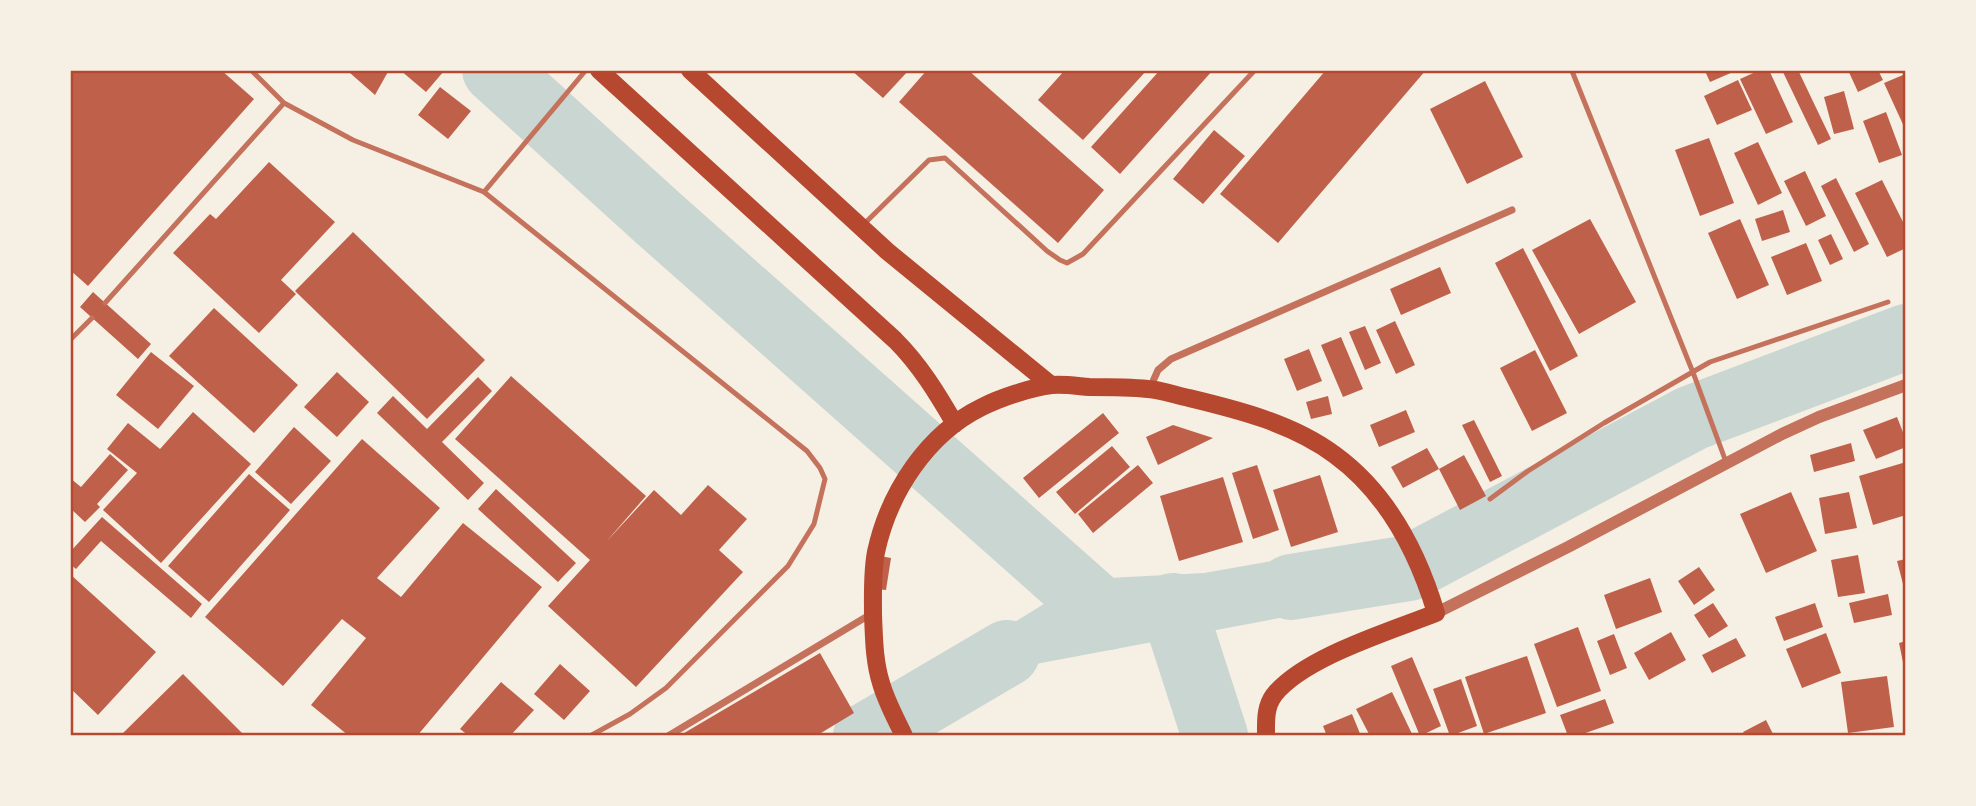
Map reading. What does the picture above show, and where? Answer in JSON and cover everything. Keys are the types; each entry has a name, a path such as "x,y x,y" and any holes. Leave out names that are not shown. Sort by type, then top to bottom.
{"main road":[{"path":"599,70 895,340 932,383 955,424"},
{"path":"690,70 861,227 1051,385"},
{"path":"904,736 881,683 874,643 873,581 876,551 885,523 910,470 931,444 955,424 998,400 1051,385 1150,389 1235,409 1309,438 1336,455 1358,475 1400,527 1424,574 1436,613 1335,654 1295,676 1273,696 1265,715 1266,736"}],"street":[{"path":"1150,389 1158,370 1171,359 1512,210"},
{"path":"1436,613 1819,417 1906,385"},
{"path":"668,736 873,612"}],"lane":[{"path":"251,70 285,103 353,141 484,192 807,451 820,468 825,480 814,524 788,566 666,688 630,714 590,736"},
{"path":"484,192 586,70"},
{"path":"861,227 929,160 945,158 1060,260 1067,263 1075,260 1255,70"},
{"path":"1572,71 1716,431 1726,463"},
{"path":"105,303 285,103"},
{"path":"1490,499 1539,464 1693,373 1740,350 1888,302"},
{"path":"70,340 92,318"}],"shaded area":[{"path":"1375,543 1386,594 1306,613 1025,666 942,717 918,682 1060,594 1109,578 1204,573"}],"building":[{"path":"70,70 221,70 254,99 88,286 70,270"},
{"path":"353,70 389,70 375,95 350,73"},
{"path":"400,70 442,70 444,71 426,92"},
{"path":"851,70 909,70 883,98"},
{"path":"927,70 968,70 1104,190 1058,243 899,102"},
{"path":"1065,70 1147,70 1083,140 1038,100"},
{"path":"1160,70 1213,70 1120,174 1091,147"},
{"path":"1326,70 1426,70 1278,243 1220,194"},
{"path":"1760,70 1769,70 1793,122 1766,134 1740,79"},
{"path":"1782,70 1798,70 1831,139 1818,145"},
{"path":"1848,70 1878,70 1883,80 1858,92"},
{"path":"1705,71 1733,72 1710,82"},
{"path":"1903,75 1906,81 1906,131 1884,83"},
{"path":"1738,80 1752,110 1717,125 1704,96"},
{"path":"1485,81 1523,157 1467,184 1430,109"},
{"path":"440,87 471,111 448,139 418,115"},
{"path":"1844,91 1854,129 1834,134 1824,97"},
{"path":"1886,112 1902,155 1879,163 1863,121"},
{"path":"1214,130 1245,156 1203,204 1173,179"},
{"path":"1709,138 1734,203 1700,216 1675,150"},
{"path":"1758,142 1782,193 1758,205 1734,153"},
{"path":"269,162 335,222 281,280 296,294 259,333 173,253 210,214 216,219"},
{"path":"1805,171 1826,216 1806,226 1784,181"},
{"path":"1836,178 1869,244 1854,252 1821,186"},
{"path":"1882,180 1906,228 1906,248 1887,257 1855,193"},
{"path":"1783,210 1790,232 1762,241 1755,219"},
{"path":"1590,219 1636,302 1579,334 1532,250"},
{"path":"1740,219 1769,285 1737,299 1708,233"},
{"path":"353,232 485,360 427,419 295,291"},
{"path":"1831,234 1843,259 1830,265 1818,240"},
{"path":"1806,243 1822,281 1787,295 1771,257"},
{"path":"1523,248 1578,356 1550,371 1495,263"},
{"path":"1440,267 1451,293 1401,315 1390,289"},
{"path":"93,292 151,344 138,359 80,307"},
{"path":"214,308 298,385 254,433 169,356"},
{"path":"1395,321 1415,365 1396,374 1376,330"},
{"path":"1365,326 1381,363 1365,370 1349,332"},
{"path":"1341,337 1363,389 1343,397 1321,345"},
{"path":"1309,349 1322,381 1297,391 1284,359"},
{"path":"1535,350 1567,413 1532,431 1500,368"},
{"path":"151,352 194,386 158,429 116,395"},
{"path":"337,372 369,402 337,437 304,407"},
{"path":"511,376 646,496 606,542 654,490 681,515 708,485 747,519 719,550 743,572 636,687 548,606 590,560 455,439"},
{"path":"478,377 492,391 442,442 484,483 468,500 377,413 393,396 427,429"},
{"path":"1328,396 1332,414 1311,419 1306,402"},
{"path":"1406,410 1415,432 1379,447 1370,425"},
{"path":"193,412 251,464 161,563 103,510 137,473 107,449 128,423 160,449"},
{"path":"1103,413 1119,433 1039,498 1023,478"},
{"path":"1897,417 1906,447 1876,459 1863,430"},
{"path":"1474,420 1502,476 1490,482 1462,425"},
{"path":"1173,425 1213,438 1158,465 1146,437"},
{"path":"294,427 331,461 291,504 255,472"},
{"path":"362,439 440,508 377,578 401,597 463,523 542,587 417,736 349,736 311,705 366,638 342,619 283,686 205,617"},
{"path":"1851,443 1855,461 1814,472 1810,455"},
{"path":"1112,446 1130,467 1075,514 1056,492"},
{"path":"1427,448 1439,469 1403,488 1391,467"},
{"path":"110,454 128,470 97,504 100,507 85,522 70,508 70,478 81,487"},
{"path":"1464,455 1486,496 1460,510 1439,469"},
{"path":"1906,462 1906,515 1873,525 1859,476"},
{"path":"1138,465 1153,483 1093,533 1078,514"},
{"path":"1257,465 1279,530 1253,539 1232,473"},
{"path":"249,474 290,510 209,602 168,566"},
{"path":"1320,475 1338,532 1291,547 1273,490"},
{"path":"1223,477 1243,542 1179,561 1160,496"},
{"path":"496,489 576,563 558,582 478,509"},
{"path":"1791,492 1817,551 1766,573 1740,514"},
{"path":"1849,492 1857,528 1825,534 1819,498"},
{"path":"102,517 202,604 191,618 101,541 76,569 70,564 70,552"},
{"path":"1858,555 1865,593 1838,597 1831,560"},
{"path":"880,556 891,558 886,590 876,589"},
{"path":"1906,559 1906,584 1903,584 1897,561"},
{"path":"1699,567 1715,590 1694,605 1678,581"},
{"path":"70,574 156,652 98,715 70,688"},
{"path":"1650,578 1662,612 1616,629 1604,595"},
{"path":"1888,594 1892,615 1854,623 1849,603"},
{"path":"1713,603 1728,626 1709,638 1694,615"},
{"path":"1815,603 1823,627 1784,641 1775,617"},
{"path":"1578,627 1601,691 1557,707 1534,644"},
{"path":"1671,632 1686,660 1649,680 1634,653"},
{"path":"1826,633 1841,673 1802,688 1786,649"},
{"path":"1614,634 1627,668 1610,675 1597,641"},
{"path":"1736,638 1746,656 1712,673 1702,655"},
{"path":"1906,641 1906,672 1905,672 1899,643"},
{"path":"820,653 854,713 816,736 679,736"},
{"path":"1527,656 1546,713 1484,734 1465,677"},
{"path":"1412,657 1441,726 1420,736 1391,666"},
{"path":"560,664 590,691 564,720 534,694"},
{"path":"183,674 245,736 120,736"},
{"path":"1887,676 1894,727 1848,733 1841,682"},
{"path":"1461,679 1477,726 1450,736 1433,689"},
{"path":"501,682 534,710 510,736 469,736 460,729"},
{"path":"1392,692 1413,736 1370,736 1356,709"},
{"path":"1605,699 1614,723 1577,736 1568,736 1560,715"},
{"path":"1352,714 1361,736 1327,736 1323,726"},
{"path":"1766,720 1774,736 1745,736 1743,732"}],"waterway":[{"path":"495,70 1108,617"},
{"path":"1291,587 1409,568 1692,418 1906,337"},
{"path":"1173,606 1215,736"},
{"path":"866,736 1007,653"}]}
